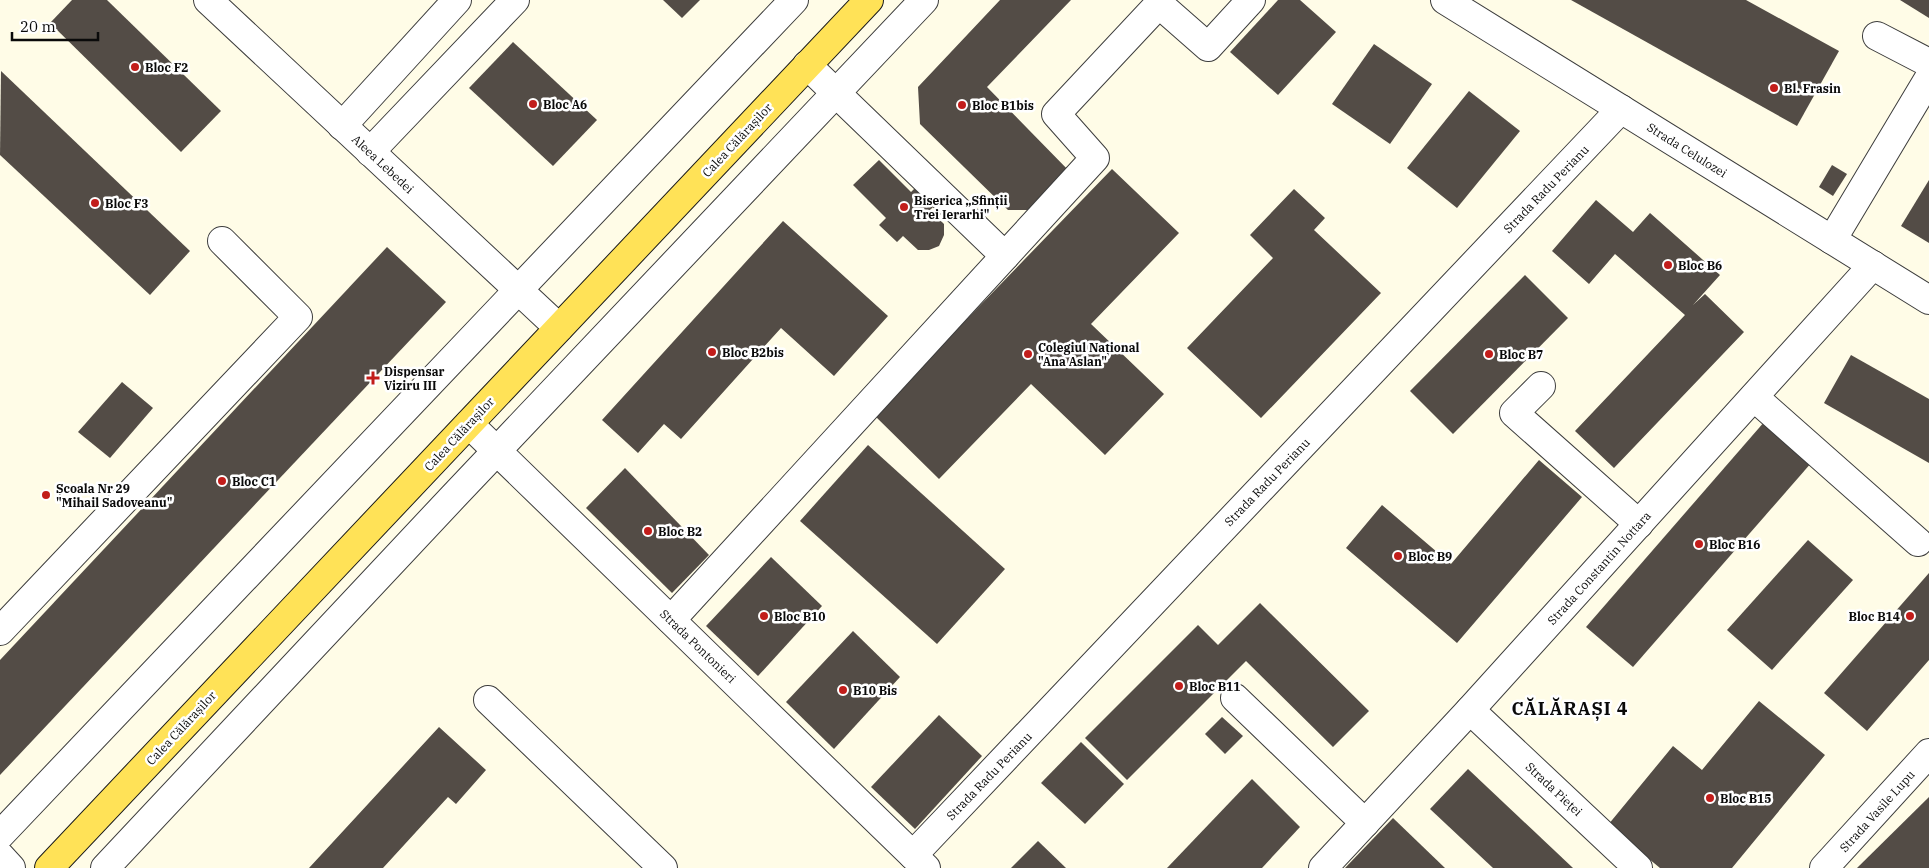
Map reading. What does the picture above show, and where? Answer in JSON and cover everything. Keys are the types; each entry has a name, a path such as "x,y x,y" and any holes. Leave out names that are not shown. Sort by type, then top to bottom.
{"main road":[{"name":"Calea Călărașilor","path":"49,868 869,0"}],"street":[{"name":"Aleea Lebedei","path":"208,0 559,328"},
{"path":"342,126 457,0"},
{"path":"370,152 515,0"},
{"path":"0,835 794,0"},
{"path":"105,868 497,450 924,0"},
{"path":"671,620 1095,158 1056,114 1159,4 1208,47 1251,0"},
{"name":"Strada Celulozei","path":"1445,0 1929,300"},
{"path":"1877,36 1929,63"},
{"path":"807,65 1005,256"},
{"path":"1832,240 1929,78"},
{"name":"Strada Radu Perianu","path":"920,862 1621,109"},
{"path":"0,632 298,317 222,241"},
{"name":"Strada Constantin Nottara","path":"1324,868 1470,710 1873,265"},
{"path":"1541,386 1514,413 1639,524"},
{"path":"1754,397 1918,542"},
{"name":"Strada Pontonieri","path":"469,424 920,862"},
{"path":"1235,698 1365,824"},
{"path":"488,700 663,868"},
{"name":"Strada Pieței","path":"1470,710 1638,868"},
{"name":"Strada Vasile Lupu","path":"1824,868 1929,753"},
{"path":"0,856 11,868"}],"building":[{"name":"Bloc F2","path":"72,0 107,0 221,111 181,152 50,23"},
{"path":"663,0 700,0 682,18"},
{"name":"Bloc B1bis","path":"1000,0 1071,0 987,87 1073,175 1041,210 1008,210 920,124 918,87"},
{"path":"1278,0 1300,0 1336,32 1278,95 1230,52"},
{"name":"Bl. Frasin","path":"1571,0 1746,0 1839,51 1797,126"},
{"path":"1900,0 1929,0 1929,18"},
{"name":"Bloc A6","path":"513,42 597,120 553,166 469,88"},
{"path":"1374,44 1432,84 1390,144 1332,104"},
{"name":"Bloc F3","path":"1,71 190,251 150,295 0,155"},
{"path":"1469,91 1520,131 1457,208 1407,168"},
{"name":"Biserica „Sfinții Trei Ierarhi\"","path":"879,160 911,192 918,185 936,204 930,210 944,224 944,235 939,246 929,250 918,250 903,236 897,242 879,225 886,218 853,185"},
{"path":"1832,165 1847,174 1833,196 1819,187"},
{"name":"Colegiul Național \"Ana Aslan\"","path":"1112,169 1179,233 1091,324 1164,394 1105,455 1031,384 939,479 874,415"},
{"path":"1929,180 1929,243 1901,226"},
{"path":"1294,189 1325,218 1314,230 1381,293 1261,418 1187,348 1273,258 1250,235"},
{"path":"1596,200 1633,232 1650,213 1720,275 1693,305 1705,294 1744,332 1614,468 1575,431 1685,315 1615,254 1589,284 1552,251"},
{"name":"Bloc B2bis","path":"783,221 888,316 834,376 781,328 681,439 664,424 638,453 602,420"},
{"name":"Bloc C1","path":"387,247 446,302 0,775 0,660"},
{"name":"Bloc B7","path":"1525,275 1568,318 1453,434 1410,391"},
{"path":"1851,355 1929,399 1929,463 1824,403"},
{"path":"122,382 153,408 110,458 78,432"},
{"name":"Bloc B16","path":"1765,421 1812,462 1633,667 1586,627"},
{"path":"868,445 1005,569 937,644 800,521"},
{"name":"Bloc B9","path":"1539,460 1582,497 1457,643 1346,548 1382,505 1451,564"},
{"name":"Bloc B2","path":"625,468 709,555 672,593 586,508"},
{"path":"1808,540 1853,580 1772,670 1727,630"},
{"name":"Bloc B10","path":"771,557 822,606 758,676 706,626"},
{"name":"Bloc B14","path":"1929,573 1929,660 1867,731 1824,693"},
{"name":"Bloc B11","path":"1260,603 1369,711 1333,747 1246,661 1127,780 1085,738 1198,625 1218,645"},
{"name":"B10 Bis","path":"853,631 900,677 834,749 786,702"},
{"name":"Bloc B15","path":"1759,701 1825,755 1732,868 1660,868 1608,825 1673,746 1702,770"},
{"path":"939,715 982,756 915,829 871,787"},
{"path":"1222,717 1243,736 1225,754 1205,734"},
{"path":"439,727 486,770 456,804 448,797 383,868 309,868"},
{"path":"1081,742 1124,784 1085,824 1041,783"},
{"path":"1468,769 1573,868 1493,868 1430,809"},
{"path":"1252,779 1300,827 1262,868 1167,868"},
{"path":"1929,797 1929,868 1857,868"},
{"path":"1393,818 1445,868 1345,868"},
{"path":"1038,841 1066,868 1011,868"}],"place":[{"name":"Bloc F2","path":"135,67"},
{"name":"Bl. Frasin","path":"1774,88"},
{"name":"Bloc A6","path":"533,104"},
{"name":"Bloc B1bis","path":"962,105"},
{"name":"Bloc F3","path":"95,203"},
{"name":"Biserica „Sfinții Trei Ierarhi\"","path":"904,207"},
{"name":"Bloc B6","path":"1668,265"},
{"name":"Bloc B2bis","path":"712,352"},
{"name":"Colegiul Național \"Ana Aslan\"","path":"1028,354"},
{"name":"Bloc B7","path":"1489,354"},
{"name":"Dispensar Viziru III","path":"373,378"},
{"name":"Bloc C1","path":"222,481"},
{"name":"Școala Nr 29 \"Mihail Sadoveanu\"","path":"46,495"},
{"name":"Bloc B2","path":"648,531"},
{"name":"Bloc B16","path":"1699,544"},
{"name":"Bloc B9","path":"1398,556"},
{"name":"Bloc B10","path":"764,616"},
{"name":"Bloc B14","path":"1910,616"},
{"name":"Bloc B11","path":"1179,686"},
{"name":"B10 Bis","path":"843,690"},
{"name":"Bloc B15","path":"1710,798"}],"district":[{"name":"CĂLĂRAȘI 4","path":"1570,708"}]}
